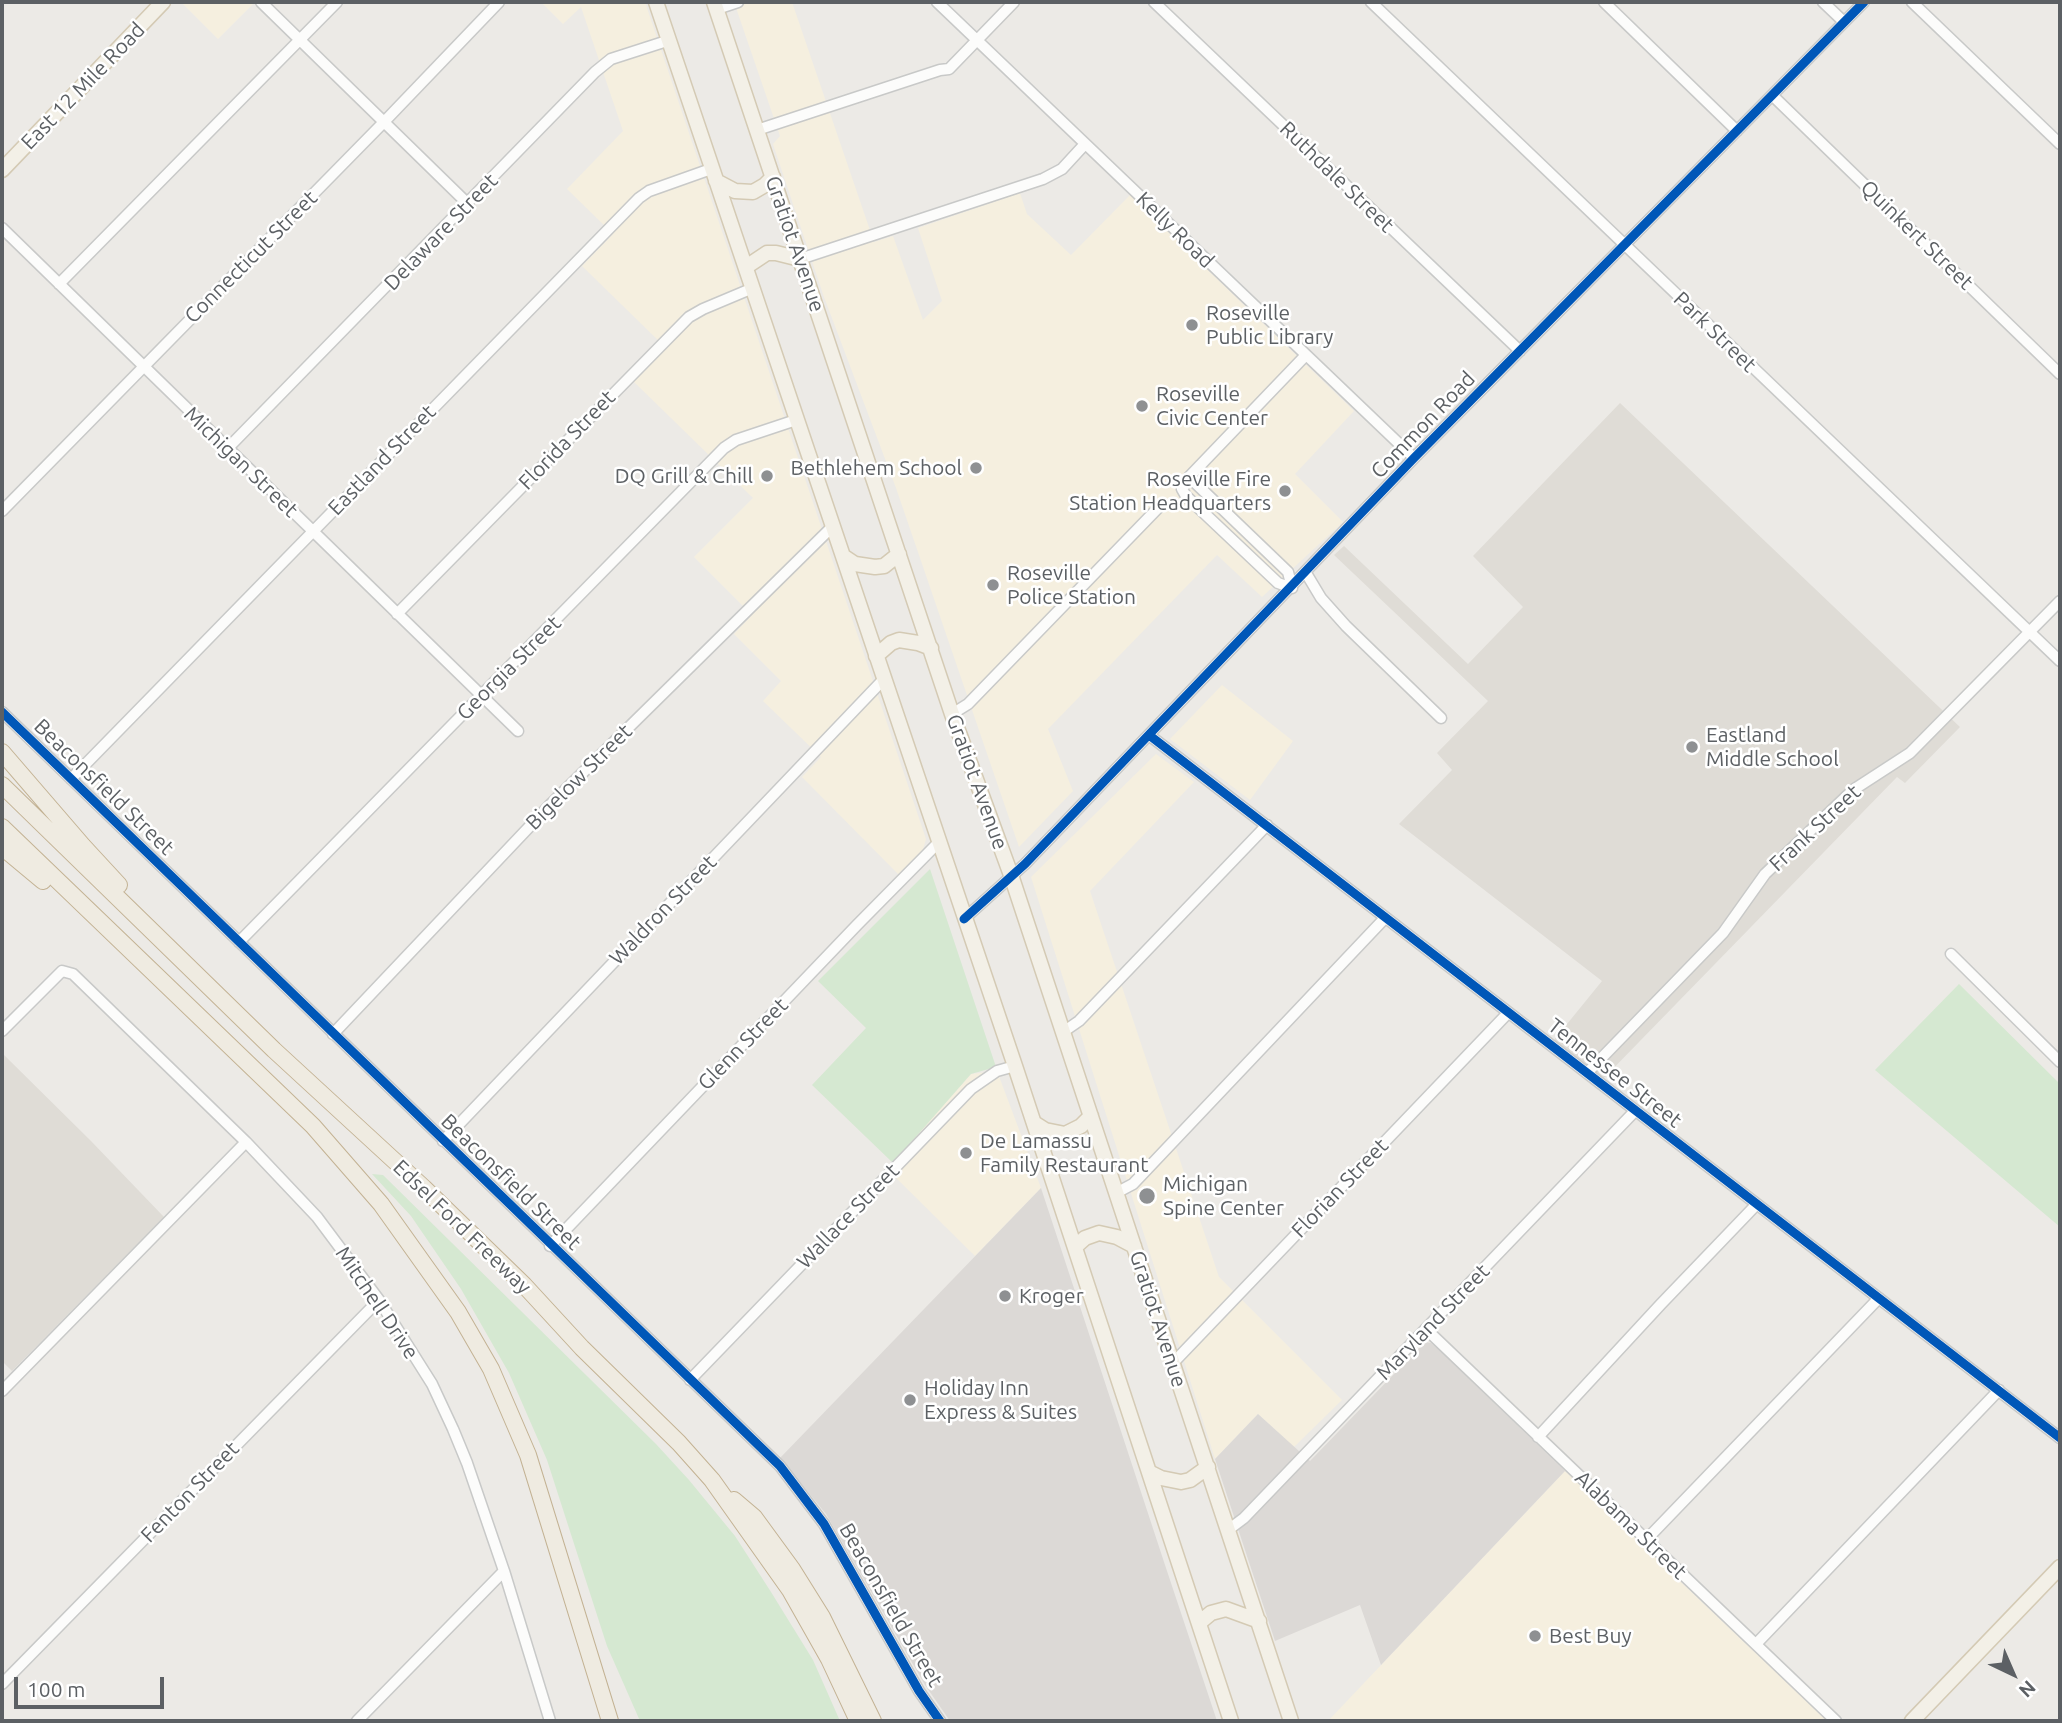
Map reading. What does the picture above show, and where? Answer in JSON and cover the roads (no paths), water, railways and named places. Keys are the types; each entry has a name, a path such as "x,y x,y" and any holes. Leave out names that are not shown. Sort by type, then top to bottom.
{"highway":[{"path":"2,752 109,874 207,972 274,1050"},
{"name":"Edsel Ford Freeway","path":"2,785 274,1050 424,1188 524,1285 582,1348 679,1443 712,1480 797,1601 830,1659 858,1721"},
{"name":"Edsel Ford Freeway","path":"2,827 313,1126 381,1204 458,1311 491,1369 528,1455 610,1721"},
{"path":"2,847 68,903 106,928"},
{"path":"712,1480 754,1517 792,1569 828,1629 873,1721"},
{"path":"597,1681 622,1721"}],"main road":[{"name":"East 12 Mile Road","path":"2,170 163,2"},
{"path":"656,2 1015,1066 1231,1721"},
{"name":"Gratiot Avenue","path":"716,5 952,714 1011,875 1291,1721"},
{"path":"714,175 735,191 753,192 773,177"},
{"path":"746,267 767,253 800,259"},
{"path":"843,556 855,564 875,568 884,566 900,554"},
{"path":"876,656 891,643 899,640 909,640 931,648"},
{"path":"1034,1124 1045,1130 1065,1134 1081,1126 1091,1116"},
{"path":"1075,1247 1086,1238 1099,1233 1117,1237 1134,1247"},
{"path":"1149,1472 1161,1478 1181,1482 1190,1480 1208,1467"},
{"path":"1912,1721 2060,1567"},
{"path":"1199,1623 1211,1613 1226,1609 1259,1621"}],"street":[{"path":"261,2 468,205"},
{"path":"59,284 337,2"},
{"name":"Connecticut Street","path":"2,511 499,2"},
{"path":"716,5 738,2"},
{"name":"Kelly Road","path":"937,2 1414,458"},
{"path":"757,130 940,69 949,69 1014,2"},
{"name":"Ruthdale Street","path":"1154,2 1520,351"},
{"name":"Park Street","path":"1371,2 2060,660"},
{"path":"1604,2 1737,131"},
{"path":"1823,2 1844,22"},
{"name":"Common Road","path":"964,919 1025,864 1414,458 1864,2"},
{"path":"1912,2 2060,144"},
{"name":"Delaware Street","path":"227,449 602,66 622,54 670,40"},
{"name":"Quinkert Street","path":"1773,96 2060,374"},
{"path":"800,259 1043,179 1062,169 1085,144"},
{"name":"Eastland Street","path":"71,779 639,198 649,191 714,175"},
{"name":"Michigan Street","path":"2,228 518,731"},
{"name":"Florida Street","path":"397,614 688,319 703,309 753,288"},
{"path":"1292,588 1288,572 1189,477 1306,355"},
{"name":"Georgia Street","path":"239,942 729,444 796,421"},
{"path":"952,714 968,704 1159,507"},
{"name":"Bigelow Street","path":"333,1034 549,806 833,526"},
{"path":"1306,573 1321,598 1346,626 1441,718"},
{"name":"Frank Street","path":"1587,1073 1723,933 1765,874 1853,790 1910,753 2060,601"},
{"name":"Waldron Street","path":"443,1141 883,680"},
{"name":"Beaconsfield Street","path":"2,712 780,1466 813,1508 919,1691 940,1721"},
{"name":"Tennessee Street","path":"1149,735 2060,1438"},
{"path":"1063,1032 1079,1021 1267,825"},
{"name":"Glenn Street","path":"550,1246 938,843"},
{"path":"1116,1193 1133,1184 1385,918"},
{"path":"1951,954 2060,1062"},
{"name":"Mitchell Drive","path":"2,1031 56,976 62,971 67,972 82,983 246,1142 317,1217 379,1300 432,1384 453,1429 504,1571 550,1721"},
{"name":"Florian Street","path":"1173,1363 1508,1013"},
{"name":"Wallace Street","path":"690,1380 971,1089 997,1071 1015,1066"},
{"name":"Maryland Street","path":"1228,1530 1244,1518 1635,1111"},
{"path":"2,1391 246,1142"},
{"path":"1538,1437 1756,1205"},
{"path":"1646,1541 1879,1298"},
{"name":"Fenton Street","path":"2,1684 379,1300"},
{"name":"Alabama Street","path":"1426,1329 1836,1721"},
{"path":"1756,1644 1999,1390"},
{"path":"357,1721 504,1571"}],"place":[{"name":"Roseville Public Library","path":"1192,325"},
{"name":"Roseville Civic Center","path":"1142,406"},
{"name":"Bethlehem School","path":"976,468"},
{"name":"DQ Grill & Chill","path":"767,476"},
{"name":"Roseville Fire Station Headquarters","path":"1285,491"},
{"name":"Roseville Police Station","path":"993,585"},
{"name":"Eastland Middle School","path":"1692,747"},
{"name":"De Lamassu Family Restaurant","path":"966,1153"},
{"name":"Michigan Spine Center","path":"1147,1196"},
{"name":"Kroger","path":"1005,1296"},
{"name":"Holiday Inn Express & Suites","path":"910,1400"},
{"name":"Best Buy","path":"1535,1636"}]}
